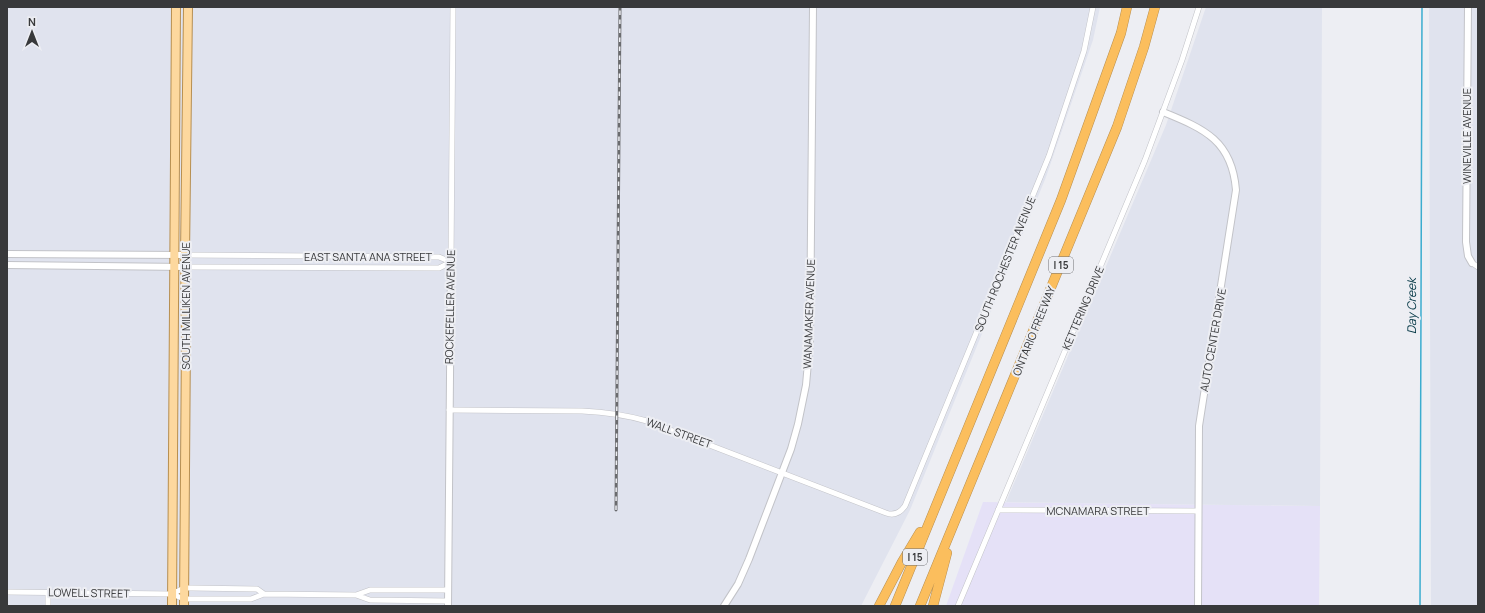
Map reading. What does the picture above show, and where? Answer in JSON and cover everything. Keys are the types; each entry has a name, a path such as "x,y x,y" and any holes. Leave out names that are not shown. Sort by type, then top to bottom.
{"highway":[{"name":"I 15","path":"895,606 1062,200 1121,33 1127,7"},
{"name":"ONTARIO FREEWAY","path":"920,606 1117,127 1144,47 1155,7"},
{"path":"879,606 902,562 934,509"},
{"path":"933,606 956,518"}],"main road":[{"name":"SOUTH MILLIKEN AVENUE","path":"172,606 176,7"},
{"name":"SOUTH MILLIKEN AVENUE","path":"184,602 185,255 188,7"}],"street":[{"name":"ROCKEFELLER AVENUE","path":"448,604 453,7"},
{"name":"WANAMAKER AVENUE","path":"724,606 745,569 783,472 798,424 806,385 810,340 813,7"},
{"name":"SOUTH ROCHESTER AVENUE","path":"898,514 905,506 1049,156 1084,51 1093,7"},
{"name":"KETTERING DRIVE","path":"958,606 1123,216 1164,112 1199,7"},
{"name":"WINEVILLE AVENUE","path":"1468,7 1466,242 1468,256 1475,265"},
{"name":"AUTO CENTER DRIVE","path":"1164,112 1193,124 1207,132 1218,142 1230,160 1236,186 1236,198 1199,426 1198,606"},
{"name":"EAST SANTA ANA STREET","path":"7,254 439,257 451,262"},
{"name":"EAST SANTA ANA STREET","path":"7,265 439,268 451,262"},
{"name":"WALL STREET","path":"449,410 582,411 631,417 647,421 783,472 891,515 898,514"},
{"name":"MCNAMARA STREET","path":"998,510 1198,511"},
{"name":"LOWELL STREET","path":"7,592 172,594 184,588 257,589 264,594"},
{"name":"LOWELL STREET","path":"356,595 370,590 448,590"},
{"path":"48,593 48,606"},
{"name":"LOWELL STREET","path":"172,594 184,602 251,599 264,594 356,595 370,600 448,604"}],"shaded area":[{"path":"7,7 1100,7 1093,40 1046,177 910,510 861,606 7,606"},
{"path":"1206,7 1322,7 1320,506 1006,502 1166,125"},
{"path":"1429,7 1478,7 1478,606 1431,606"},
{"path":"983,502 1320,506 1319,606 946,606"}],"waterway":[{"name":"Day Creek","path":"1420,606 1422,7"}],"railway":[{"path":"616,510 620,7"}]}
